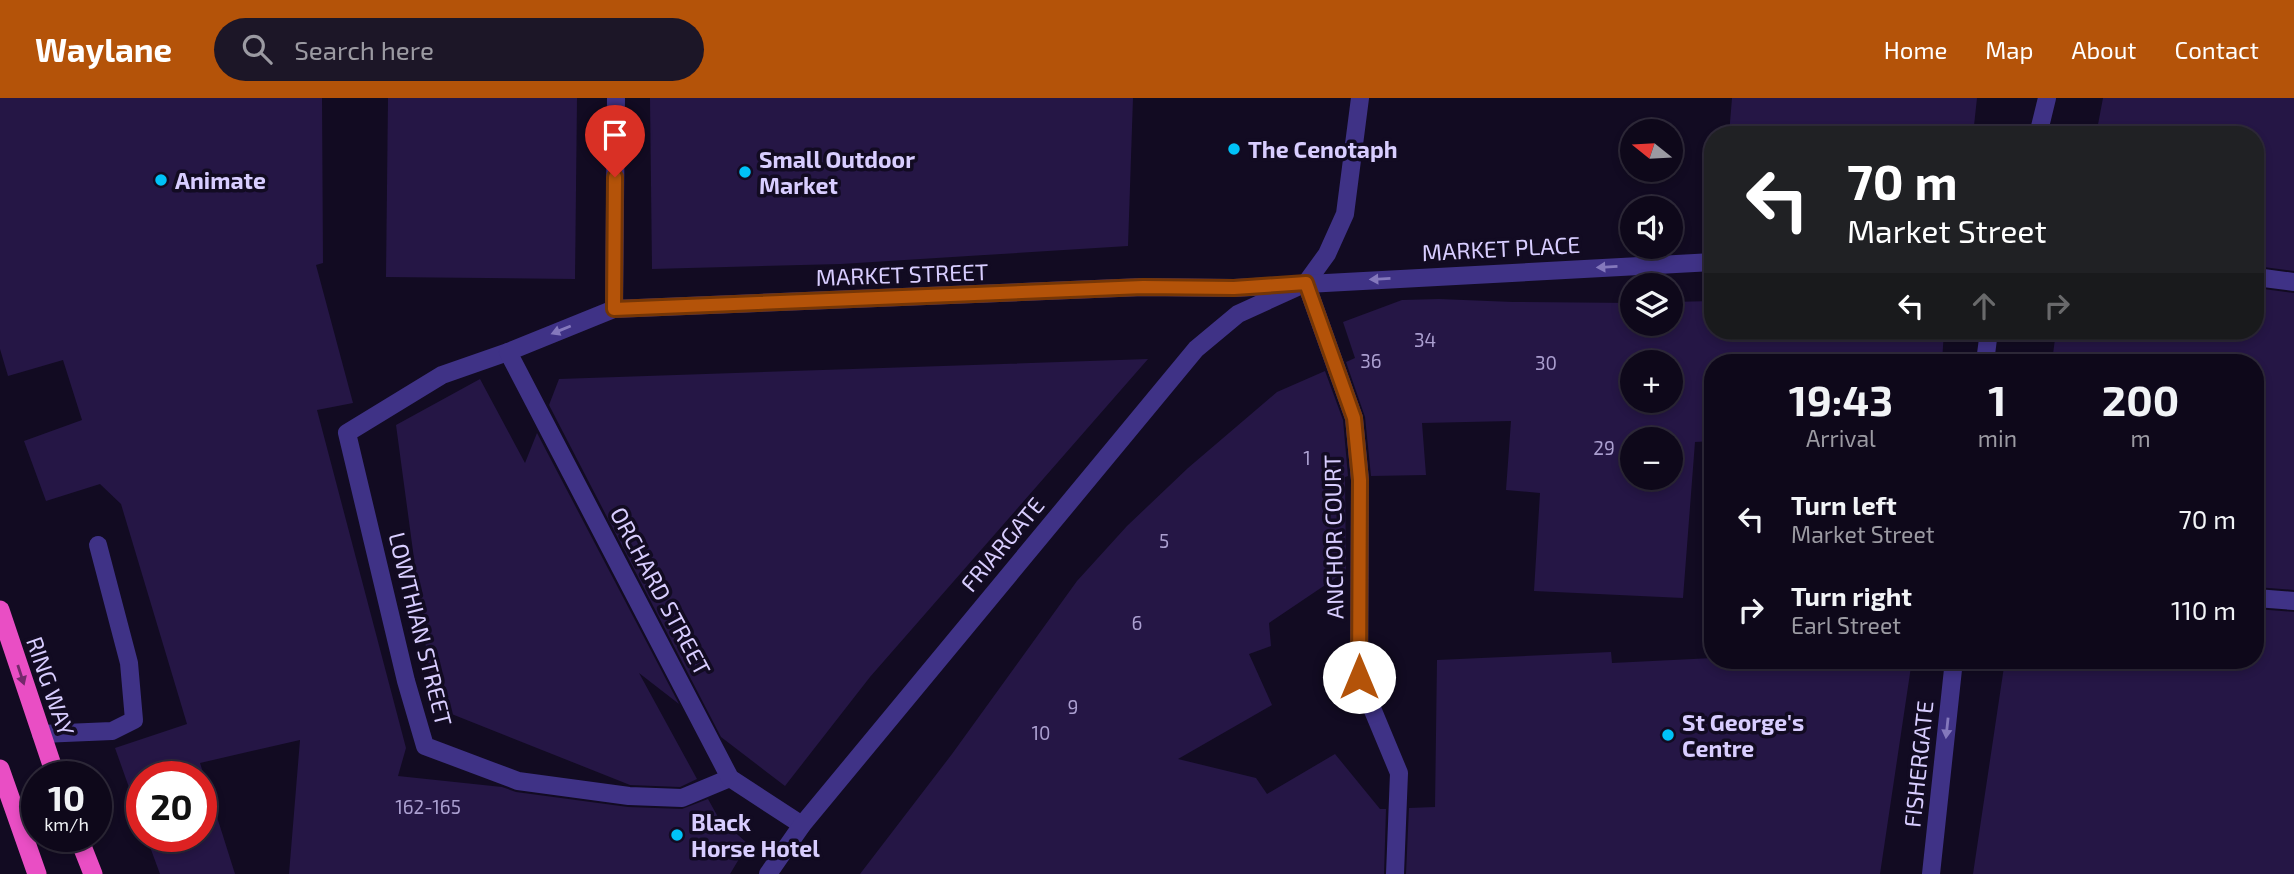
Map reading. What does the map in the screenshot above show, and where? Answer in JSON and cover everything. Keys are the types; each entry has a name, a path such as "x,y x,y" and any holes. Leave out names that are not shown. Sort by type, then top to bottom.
{"highway":[{"name":"RING WAY","path":"0,610 50,761"},
{"path":"0,769 37,874"},
{"path":"84,852 93,874"}],"street":[{"path":"614,309 616,98"},
{"path":"1306,283 1326,254 1345,214 1360,98"},
{"path":"2040,126 2047,98"},
{"name":"MARKET PLACE","path":"1306,283 1704,262"},
{"path":"2264,278 2294,282"},
{"name":"MARKET STREET","path":"508,352 614,309 1143,287 1234,288 1306,283"},
{"name":"FRIARGATE","path":"768,874 802,825 1196,349 1238,314 1306,283"},
{"name":"ANCHOR COURT","path":"1306,283 1354,418 1360,480 1359,677 1399,773 1395,874"},
{"name":"ORCHARD STREET","path":"508,352 730,778 802,825"},
{"name":"LOWTHIAN STREET","path":"508,352 442,375 347,433 406,681 425,746 518,781 629,796 682,799 730,778"},
{"path":"41,734 112,731 134,720 129,663 98,545"},
{"path":"2264,599 2294,601"},
{"name":"FISHERGATE","path":"1931,874 1953,669"}],"building":[{"path":"0,98 322,98 323,263 316,265 353,403 317,410 406,748 398,776 502,787 516,792 628,807 682,809 708,799 718,817 748,844 730,874 289,874 300,740 209,761 126,761 126,779 115,748 187,724 121,504 100,484 46,501 24,441 82,420 63,360 8,376 0,349"},
{"path":"388,98 577,98 575,279 386,277"},
{"path":"650,98 1133,98 1128,246 841,264 652,269"},
{"path":"1732,98 1977,98 1974,126 1730,126"},
{"path":"2103,98 2294,98 2294,271 2264,267 2264,126 2098,126"},
{"path":"2264,289 2294,293 2294,590 2264,588 2264,354 2053,354 2055,340 2264,340"},
{"path":"1402,300 1620,303 1620,336 1683,336 1683,302 1704,301 1704,340 1943,340 1943,354 1704,354 1704,442 1695,442 1683,598 1534,591 1540,493 1506,490 1511,421 1422,423 1426,475 1371,476 1365,417 1346,362 1355,358 1343,322"},
{"path":"1148,359 870,677 785,786 721,737 549,405 559,379"},
{"path":"1325,371 1343,420 1348,476 1345,477 1346,571 1269,623 1271,646 1249,654 1272,705 1178,759 1256,778 1267,794 1335,754 1380,809 1386,809 1384,874 860,874 952,754 1077,581 1127,526 1188,468 1277,392"},
{"path":"480,379 525,463 537,433 679,704 639,673 697,779 680,787 630,785 434,707 396,425"},
{"path":"2264,610 2294,612 2294,874 1973,874 2004,669 2264,669"},
{"name":"St George's Centre","path":"1611,652 1612,663 1704,658 1704,669 1911,669 1880,874 1406,874 1409,808 1435,807 1437,660"},
{"path":"217,817 235,874 160,874 152,852 217,852"}],"place":[{"name":"The Cenotaph","path":"1234,149"},
{"name":"Small Outdoor Market","path":"745,172"},
{"name":"Animate","path":"161,180"},
{"name":"St George's Centre","path":"1668,735"},
{"name":"Black Horse Hotel","path":"677,835"}],"route":[{"path":"615,177 614,309 1143,287 1234,288 1306,283 1354,418 1360,480 1359,677"}]}
